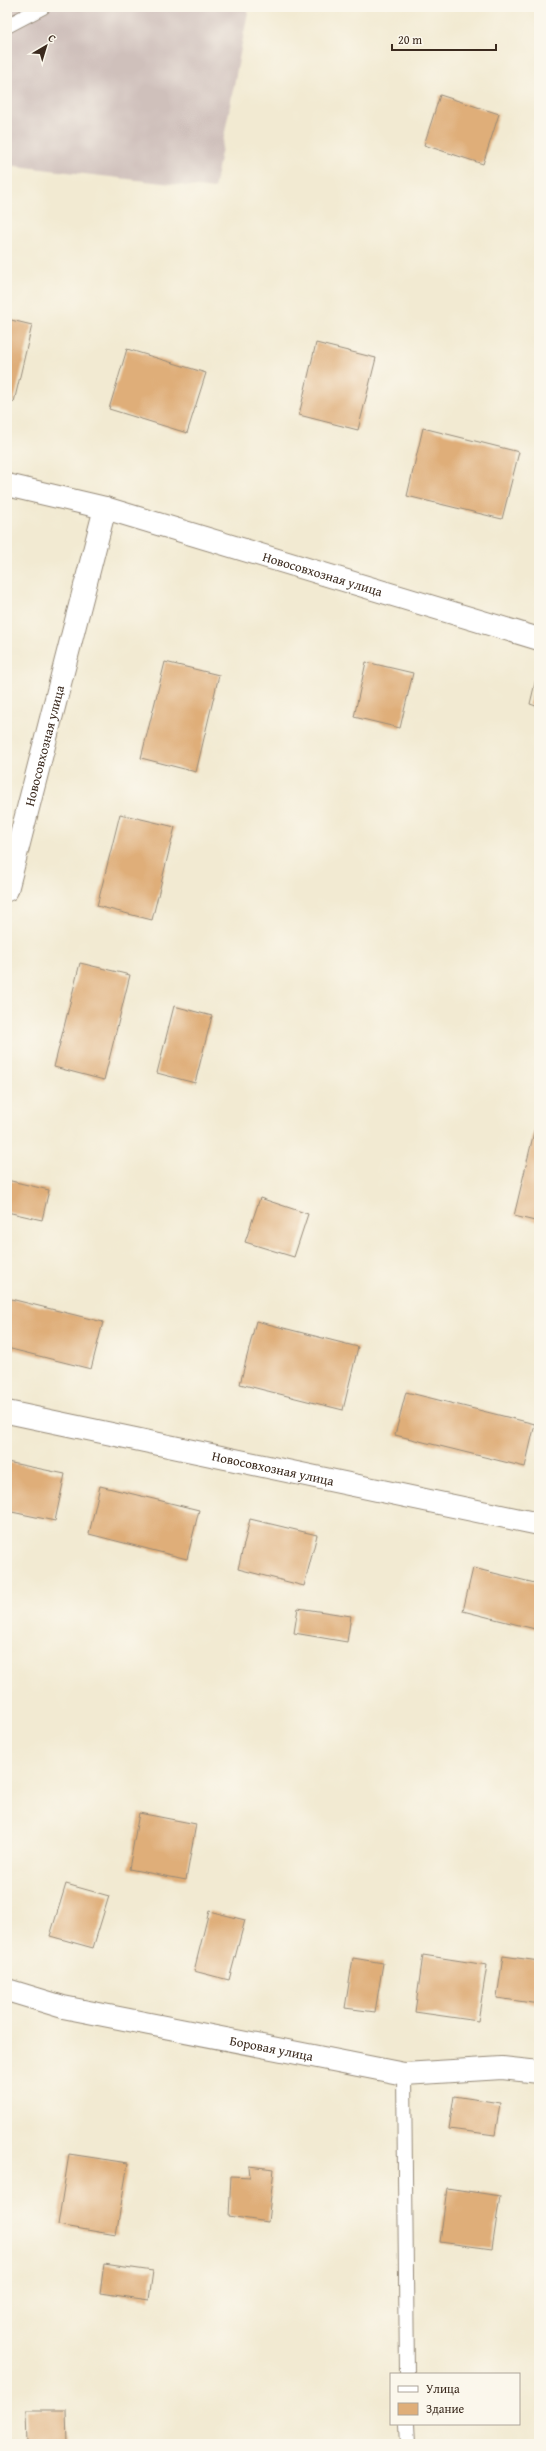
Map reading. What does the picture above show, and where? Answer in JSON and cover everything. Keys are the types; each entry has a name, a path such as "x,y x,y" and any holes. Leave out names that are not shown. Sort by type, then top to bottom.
{"street":[{"name":"Новосовхозная улица","path":"7,485 106,508 539,639"},
{"name":"Новосовхозная улица","path":"7,890 106,508"},
{"name":"Новосовхозная улица","path":"7,1412 539,1524"},
{"name":"Боровая улица","path":"7,1990 63,2007 404,2074 502,2068 539,2072"}],"lane":[{"path":"7,26 42,7"},
{"path":"404,2074 407,2373"},
{"path":"407,2425 408,2444"}],"shaded area":[{"path":"7,7 249,7 214,189 7,165"}],"building":[{"path":"440,95 499,114 483,164 424,145"},
{"path":"7,319 32,325 14,402 7,400"},
{"path":"316,343 376,358 358,430 299,415"},
{"path":"127,349 206,373 187,433 109,409"},
{"path":"423,428 519,452 502,519 407,496"},
{"path":"165,662 219,675 196,772 141,758"},
{"path":"366,662 413,673 400,728 354,717"},
{"path":"539,670 539,707 530,704"},
{"path":"120,814 175,827 152,920 97,906"},
{"path":"80,963 130,975 104,1080 54,1067"},
{"path":"174,1006 212,1016 195,1083 157,1073"},
{"path":"539,1115 539,1222 514,1216"},
{"path":"7,1180 49,1190 42,1220 7,1212"},
{"path":"260,1198 308,1214 294,1257 245,1242"},
{"path":"7,1298 103,1322 91,1369 7,1348"},
{"path":"256,1321 358,1347 343,1410 240,1384"},
{"path":"406,1392 535,1424 525,1467 395,1435"},
{"path":"7,1462 65,1474 55,1521 7,1511"},
{"path":"100,1486 199,1510 187,1559 89,1534"},
{"path":"250,1519 317,1535 304,1586 238,1569"},
{"path":"473,1568 539,1584 539,1630 463,1611"},
{"path":"298,1608 351,1616 347,1642 294,1633"},
{"path":"139,1813 196,1824 186,1880 129,1869"},
{"path":"66,1884 109,1896 93,1948 50,1936"},
{"path":"209,1911 245,1920 229,1980 194,1971"},
{"path":"423,1955 487,1965 478,2021 415,2012"},
{"path":"503,1956 539,1961 539,2004 497,1998"},
{"path":"353,1958 383,1963 375,2012 345,2008"},
{"path":"454,2096 500,2103 495,2135 449,2129"},
{"path":"69,2154 128,2163 116,2235 58,2225"},
{"path":"249,2166 274,2169 268,2222 229,2216 231,2176 250,2177"},
{"path":"447,2188 500,2196 492,2249 440,2242"},
{"path":"104,2264 153,2271 149,2300 100,2293"},
{"path":"26,2410 66,2410 67,2444 27,2444"}]}
